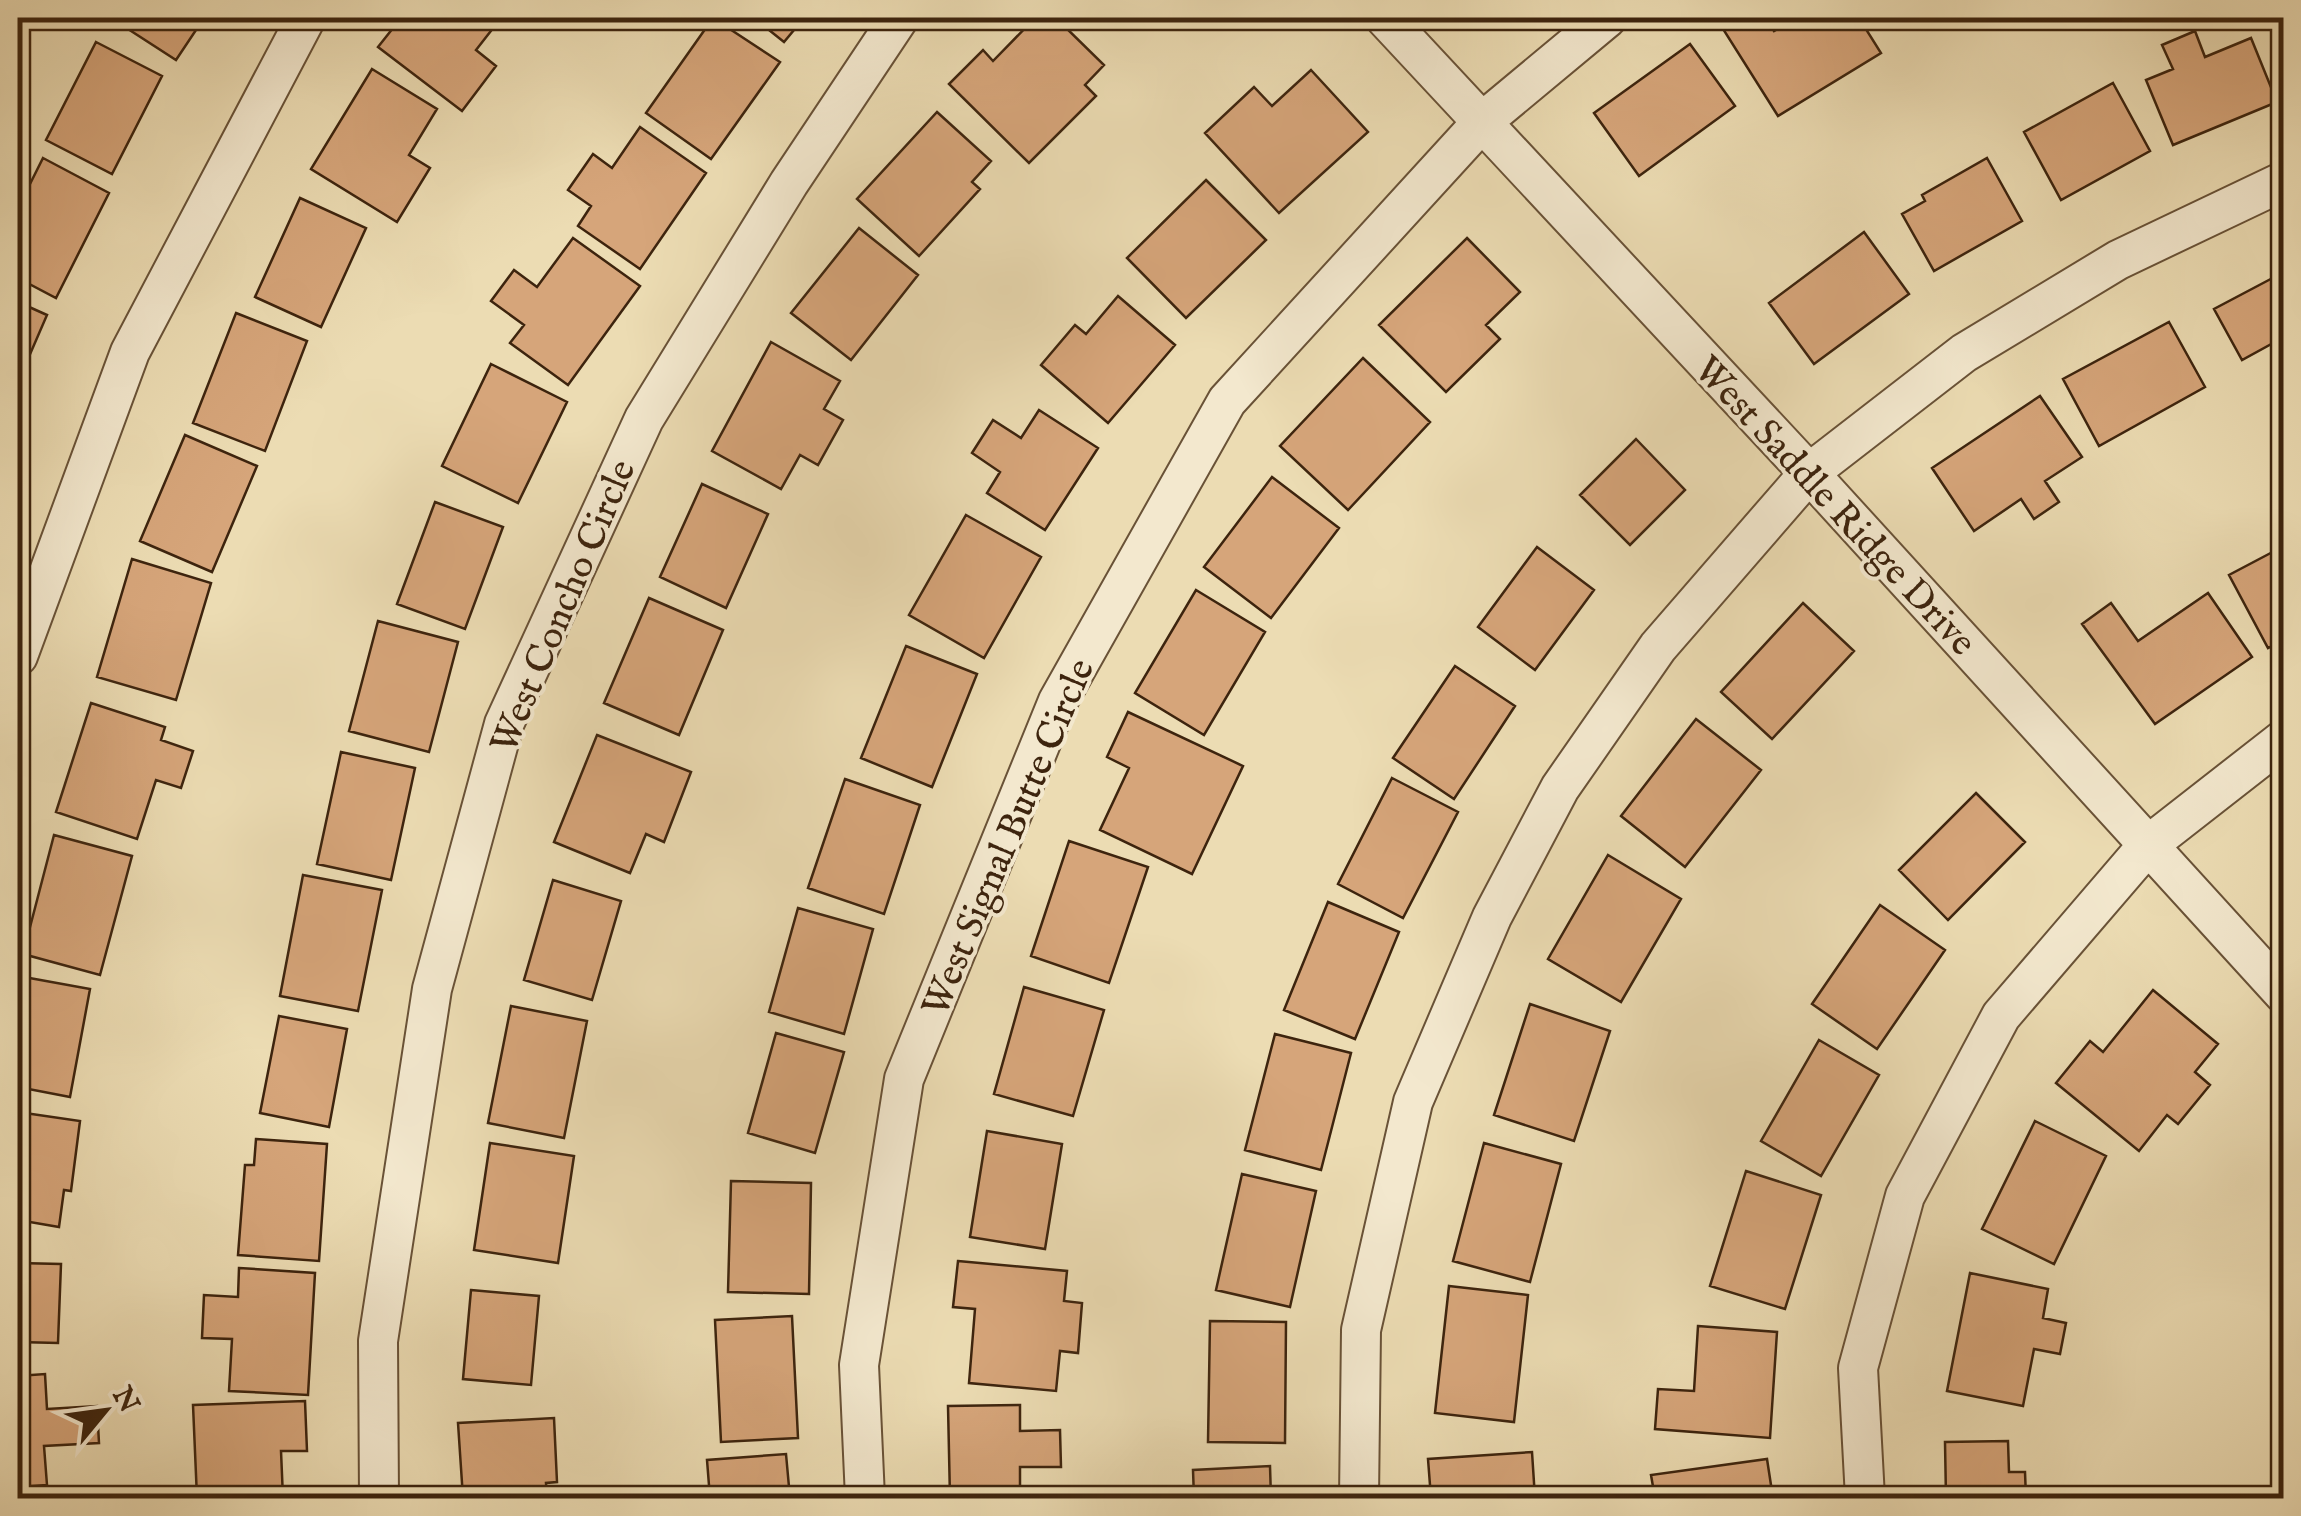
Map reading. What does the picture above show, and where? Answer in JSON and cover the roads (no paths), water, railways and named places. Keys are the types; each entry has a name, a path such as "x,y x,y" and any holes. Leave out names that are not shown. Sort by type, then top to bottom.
{"street":[{"path":"18,656 130,352 306,18"},
{"name":"West Concho Circle","path":"379,1498 378,1340 432,989 504,724 644,418 789,183 899,18"},
{"name":"West Saddle Ridge Drive","path":"1385,18 2284,994"},
{"name":"West Signal Butte Circle","path":"864,1498 859,1365 904,1079 1058,700 1226,401 1482,122 1608,18"},
{"path":"1359,1498 1361,1330 1412,1102 1492,917 1560,788 1658,647 1809,474 1964,353 2118,260 2284,181"},
{"path":"1865,1498 1858,1368 1905,1196 2001,1016 2147,846 2284,739"}]}
